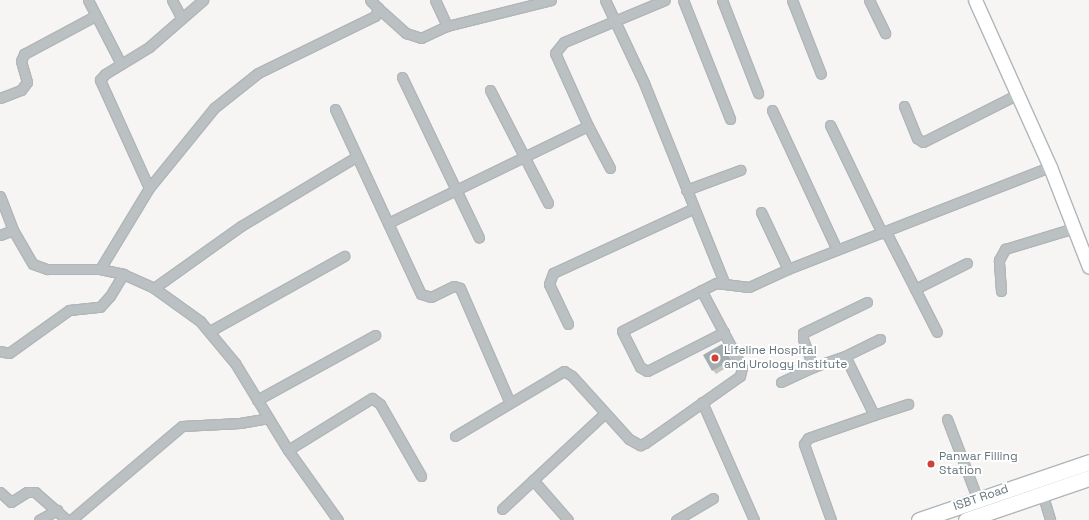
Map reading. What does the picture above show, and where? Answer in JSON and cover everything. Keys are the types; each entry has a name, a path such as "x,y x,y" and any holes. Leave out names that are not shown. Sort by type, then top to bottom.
{"highway":[{"name":"ISBT Road","path":"919,520 978,498 1089,462"},
{"path":"966,520 1089,478"}],"main road":[{"path":"976,0 1050,167 1089,267"}],"street":[{"path":"88,0 121,64"},
{"path":"172,0 182,18"},
{"path":"149,188 100,83 101,77 149,47 203,0"},
{"path":"370,0 406,33 416,38 447,26 518,4 551,0"},
{"path":"435,0 447,26"},
{"path":"605,0 644,83 692,209 724,282 733,287 749,287 788,269 1050,167"},
{"path":"610,168 588,126 555,53 564,42 652,2 665,0"},
{"path":"683,0 730,119"},
{"path":"722,0 758,93"},
{"path":"792,0 821,74"},
{"path":"869,0 885,33"},
{"path":"100,269 149,188 191,133 228,96 258,73 375,16 378,8"},
{"path":"0,98 21,90 27,82 21,61 24,54 95,16"},
{"path":"402,77 479,238"},
{"path":"490,90 548,203"},
{"path":"904,106 917,138 923,142 1018,94"},
{"path":"335,109 356,157 424,297 431,297 454,286 460,288 510,402"},
{"path":"772,110 837,250"},
{"path":"830,125 937,332"},
{"path":"388,223 588,126"},
{"path":"154,288 242,226 356,157"},
{"path":"686,190 740,170"},
{"path":"0,196 13,230 28,259 41,268 100,269 123,274 154,288 210,331 234,363 257,400 266,418 338,520"},
{"path":"568,324 549,284 553,273 692,209"},
{"path":"761,212 788,269"},
{"path":"1001,291 999,260 1005,249 1074,228"},
{"path":"0,235 13,230"},
{"path":"210,331 344,256"},
{"path":"915,289 967,263"},
{"path":"0,351 3,354 9,353 69,310 100,307 110,296 123,274"},
{"path":"724,282 701,290 622,331 640,367 643,370 652,371 724,332"},
{"path":"455,436 564,371 572,376 604,414 629,439 640,445 735,380 741,371 742,367 701,290"},
{"path":"813,367 803,339 804,333 867,302"},
{"path":"257,400 375,335"},
{"path":"781,382 813,367 845,356 880,339"},
{"path":"845,356 874,415"},
{"path":"288,450 372,398 380,404 421,476"},
{"path":"702,402 754,520"},
{"path":"831,520 804,444 808,438 908,404"},
{"path":"502,509 604,414"},
{"path":"71,520 182,426 240,423 266,418"},
{"path":"947,419 978,498 981,514"},
{"path":"534,480 568,520"},
{"path":"0,492 11,502 27,492 32,491 57,510 67,520"},
{"path":"1042,493 1050,520"},
{"path":"676,520 712,498"},
{"path":"39,520 57,510"}],"building":[{"path":"722,344 731,360 712,371 703,355"}],"place":[{"name":"Lifeline Hospital and Urology Institute","path":"715,358"},
{"name":"Panwar Filling Station","path":"931,464"}]}
